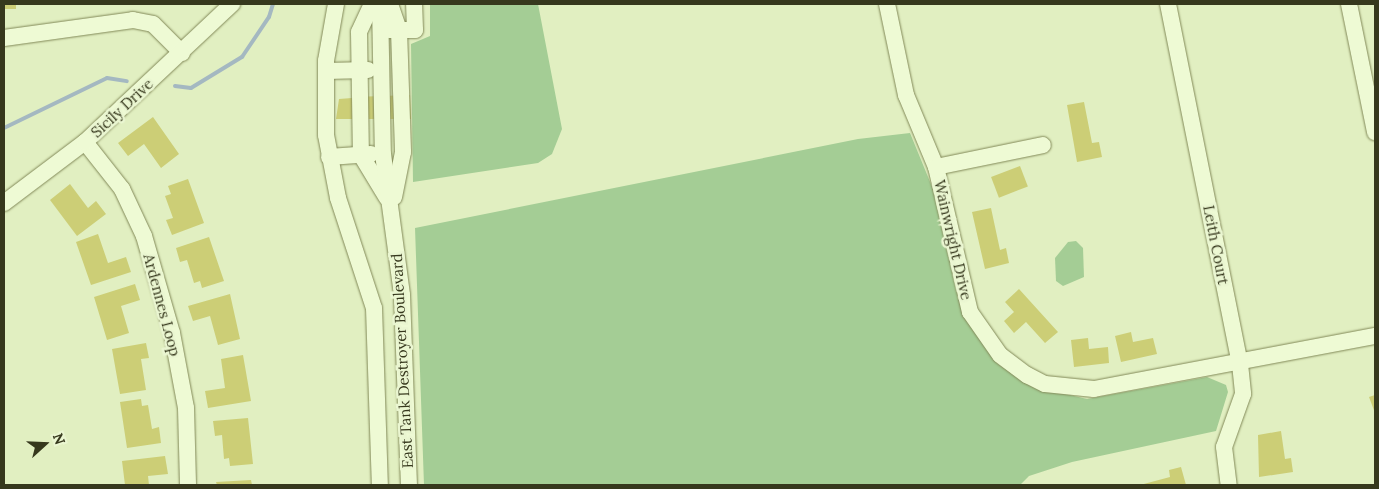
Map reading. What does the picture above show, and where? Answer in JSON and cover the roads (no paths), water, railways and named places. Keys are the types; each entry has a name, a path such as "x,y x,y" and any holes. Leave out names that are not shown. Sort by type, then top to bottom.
{"street":[{"name":"Sicily Drive","path":"4,203 85,142 182,53 232,4"},
{"name":"East Tank Destroyer Boulevard","path":"336,4 326,71 328,157 374,308 380,485"},
{"path":"372,4 379,31"},
{"path":"376,4 379,31"},
{"path":"380,4 379,69 382,154"},
{"path":"379,31 385,4"},
{"path":"379,31 390,4"},
{"path":"379,31 415,30 414,4"},
{"name":"Wainwright Drive","path":"887,4 906,95 936,167 970,312 1000,355 1027,375 1044,384 1094,389 1240,364 1375,336"},
{"name":"Leith Court","path":"1168,4 1240,364 1243,394 1224,447 1229,485"},
{"path":"1349,4 1375,132"},
{"path":"4,38 133,20 152,24 182,53"},
{"path":"326,71 379,69"},
{"path":"379,69 382,154"},
{"name":"Ardennes Loop","path":"85,142 122,189 144,236 172,333 186,408 188,485"},
{"path":"936,167 1043,145"},
{"path":"328,157 382,154"},
{"name":"East Tank Destroyer Boulevard","path":"382,154 392,206 402,295 409,485"}],"waterway":[{"path":"175,86 191,88 242,57 269,17 273,4"},
{"path":"4,128 107,78 127,81"}]}
